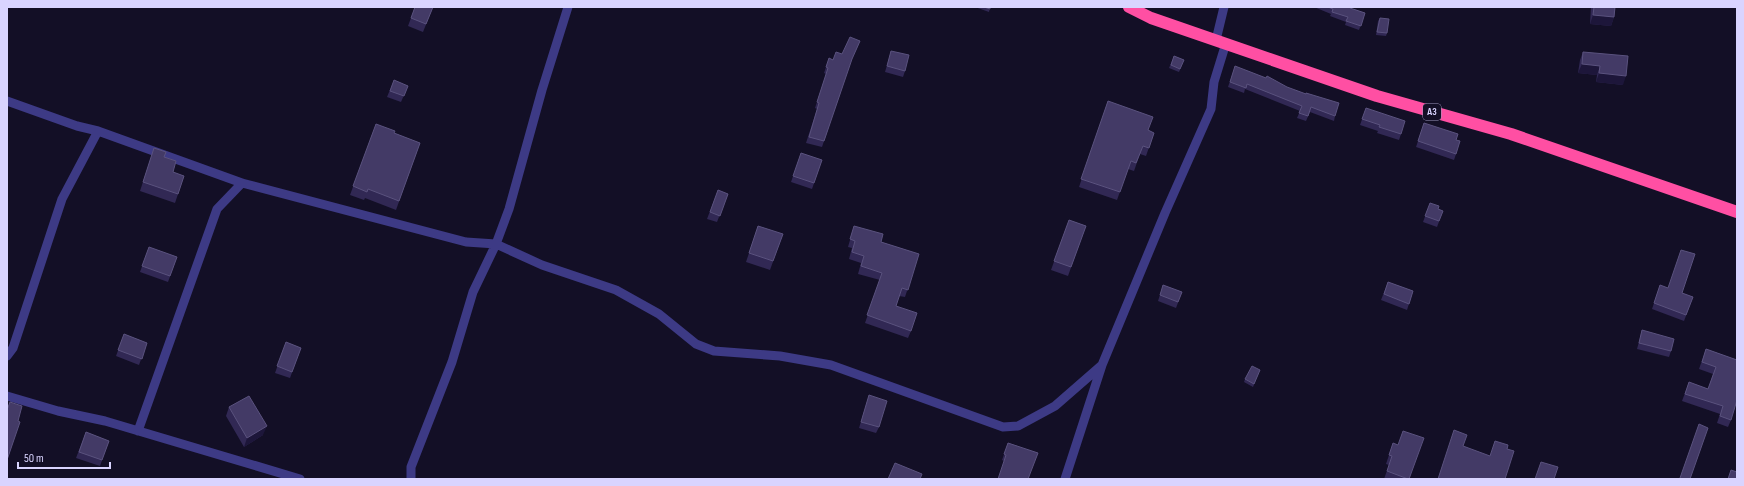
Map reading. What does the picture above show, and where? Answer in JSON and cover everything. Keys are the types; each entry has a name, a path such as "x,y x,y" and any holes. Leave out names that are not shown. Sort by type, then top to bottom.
{"highway":[{"name":"A3","path":"1129,7 1151,18 1377,96 1511,134 1737,212"}],"street":[{"path":"411,479 411,467 452,362 473,292 496,244 509,209 542,90 568,7"},
{"path":"1065,479 1102,366 1165,213 1211,110 1221,41 1224,7"},
{"path":"7,101 77,126 98,131 242,183 466,242 496,244 542,265 616,290 659,314 696,344 714,351 780,356 831,365 1004,427 1018,426 1055,406 1102,366"},
{"path":"7,356 13,348 62,199 98,131"},
{"path":"138,431 216,209 242,183"},
{"path":"7,396 58,411 105,421 300,479"}],"building":[{"path":"415,7 433,7 426,24 411,18"},
{"path":"1328,7 1350,7 1365,13 1361,26 1346,21 1348,17 1332,12 1333,9"},
{"path":"1594,7 1615,7 1614,17 1593,15"},
{"path":"1380,18 1389,19 1387,33 1377,32"},
{"path":"850,37 860,41 852,59 824,141 809,137 819,103 817,102 828,68 826,67 829,58 833,60 836,52 842,54"},
{"path":"891,51 909,55 905,71 887,66"},
{"path":"1583,52 1628,56 1626,76 1599,73 1600,66 1582,64"},
{"path":"1174,56 1184,60 1180,69 1171,65"},
{"path":"1235,66 1266,78 1267,76 1287,87 1306,94 1339,103 1335,116 1311,107 1308,116 1299,113 1302,106 1247,84 1246,88 1230,82"},
{"path":"394,80 408,86 404,96 390,91"},
{"path":"1108,101 1153,117 1148,130 1154,133 1149,148 1143,146 1136,163 1131,161 1120,192 1081,179"},
{"path":"1366,108 1405,121 1401,134 1379,127 1380,125 1362,119"},
{"path":"1424,123 1458,134 1456,140 1460,141 1456,154 1418,141"},
{"path":"376,124 420,143 399,201 368,189 367,192 353,186"},
{"path":"154,148 166,152 164,157 176,161 173,172 184,176 178,194 143,182"},
{"path":"801,153 822,160 814,183 793,176"},
{"path":"718,190 728,194 720,216 710,212"},
{"path":"1430,203 1439,206 1438,209 1443,211 1439,221 1425,216"},
{"path":"1069,220 1086,226 1071,267 1054,261"},
{"path":"758,226 783,234 773,261 749,253"},
{"path":"854,226 883,234 881,242 919,254 908,290 902,288 896,306 917,313 911,331 867,315 882,273 861,266 864,256 852,252 855,241 850,239"},
{"path":"149,247 177,257 170,276 142,266"},
{"path":"1681,250 1695,254 1682,293 1693,297 1686,315 1654,303 1660,285 1668,288"},
{"path":"1388,282 1413,291 1409,304 1384,294"},
{"path":"1163,285 1182,292 1178,302 1160,295"},
{"path":"1642,330 1674,339 1671,351 1639,343"},
{"path":"124,334 147,343 142,359 118,350"},
{"path":"286,342 301,348 292,372 277,366"},
{"path":"1706,349 1737,360 1737,400 1731,420 1720,416 1723,406 1685,394 1689,382 1708,389 1716,367 1702,362"},
{"path":"1252,366 1260,370 1254,384 1245,379"},
{"path":"869,395 887,401 879,427 861,422"},
{"path":"249,396 267,426 247,438 229,407"},
{"path":"10,402 22,406 18,421 20,422 7,460 7,410"},
{"path":"1699,424 1708,428 1690,479 1682,479 1680,478"},
{"path":"1454,430 1467,435 1463,446 1490,456 1495,441 1508,445 1507,449 1514,451 1505,479 1438,479"},
{"path":"1403,431 1424,438 1409,479 1387,471 1392,456 1389,455 1393,443 1398,445"},
{"path":"86,432 109,441 102,460 79,452"},
{"path":"1008,443 1038,453 1028,479 998,479 1006,455 1004,454"},
{"path":"1541,462 1558,467 1554,479 1535,479"},
{"path":"895,463 922,474 920,479 888,479"},
{"path":"1731,470 1737,472 1737,479 1728,479"}]}
